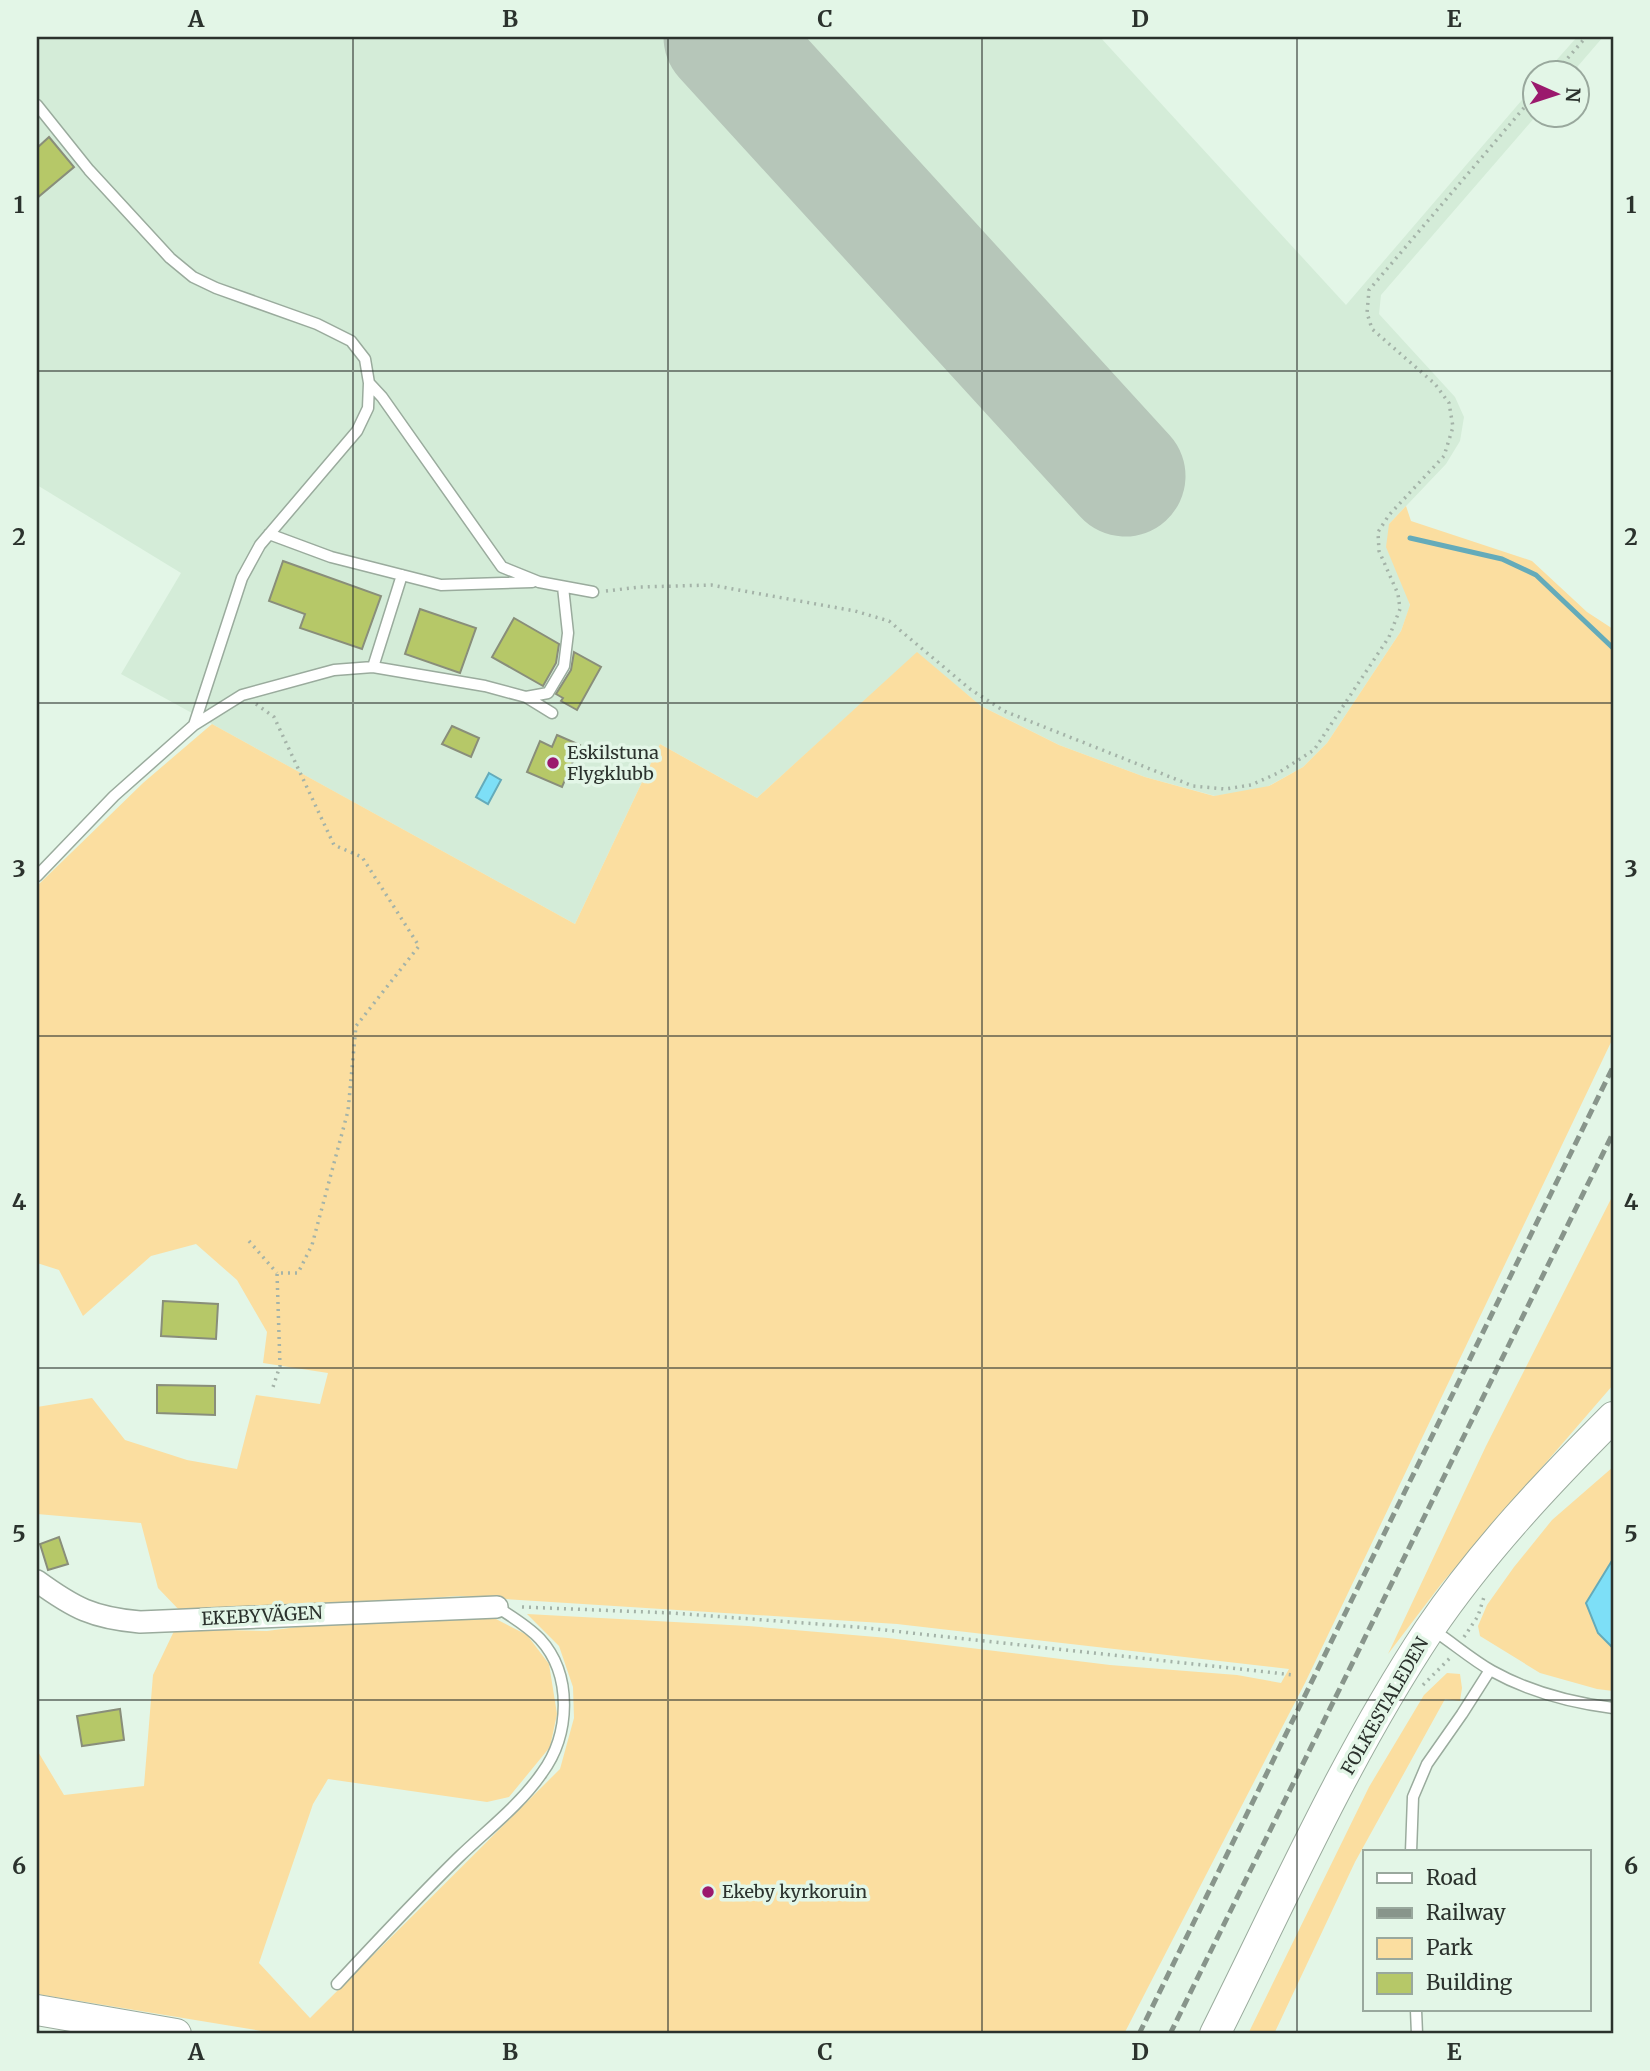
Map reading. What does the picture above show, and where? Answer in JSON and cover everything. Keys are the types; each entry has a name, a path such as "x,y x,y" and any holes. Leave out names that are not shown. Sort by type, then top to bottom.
{"main road":[{"name":"FOLKESTALEDEN","path":"1215,2034 1346,1771 1430,1628 1491,1548 1557,1473 1613,1417"},
{"path":"37,2010 176,2034"}],"street":[{"name":"EKEBYVÄGEN","path":"37,1581 80,1610 140,1622 497,1607"}],"lane":[{"path":"37,105 89,170 170,258 193,277 216,288 317,324 351,341 365,359 369,383 368,408 357,431 260,545 242,578 194,725"},
{"path":"369,383 382,397 502,567 539,582 593,592"},
{"path":"270,534 331,557 441,585 539,582"},
{"path":"373,667 402,575"},
{"path":"526,697 548,693 564,666 568,634 563,587"},
{"path":"37,876 114,796 194,725 242,695 334,670 373,667 485,686 526,697 552,713"},
{"path":"337,1984 530,1788 553,1754 561,1734 563,1712 559,1670 552,1654 540,1639 524,1624 497,1607"},
{"path":"1430,1628 1490,1670 1519,1684 1552,1695 1613,1708"},
{"path":"1411,1850 1413,1797 1427,1764 1490,1670"},
{"path":"1416,2011 1417,2034"}],"path":[{"path":"1566,60 1586,37"},
{"path":"593,592 640,587 711,585 855,611 888,621 970,689 1004,711 1193,786 1226,789 1251,785 1278,773 1314,750 1389,637 1400,609 1398,594 1379,551 1378,532 1389,514 1444,456 1453,427 1449,403 1435,384 1372,329 1367,313 1370,290 1520,113"},
{"path":"242,695 274,717 334,845 362,857 419,946 356,1027 348,1111 312,1245 298,1273 277,1273"},
{"path":"249,1241 277,1273 280,1366 273,1387"},
{"path":"1422,1686 1445,1665 1478,1616 1489,1589"},
{"path":"497,1607 672,1613 857,1627 1294,1675"}],"shaded area":[{"path":"37,37 1100,37 1346,305 1520,102 1520,130 1524,130 1381,295 1379,314 1455,397 1464,417 1460,441 1446,464 1389,524 1410,606 1401,631 1327,743 1303,767 1265,788 1215,796 1145,777 1059,745 981,706 917,653 757,798 660,744 575,924 121,674 181,573 37,485"},
{"path":"1577,37 1603,37 1583,60 1557,60"}],"green space":[{"path":"1406,506 1411,521 1532,561 1587,612 1613,629 1613,1038 1305,1683 1124,2034 280,2034 37,1994 37,1750 64,1795 144,1786 153,1675 175,1629 267,1631 358,1619 457,1613 496,1619 527,1635 549,1664 557,1714 550,1747 509,1797 487,1802 328,1779 313,1804 259,1963 310,2018 560,1769 574,1718 573,1687 559,1646 527,1614 748,1626 888,1638 1110,1665 1237,1675 1281,1683 1289,1669 897,1624 459,1596 182,1613 158,1588 141,1523 37,1514 37,1407 92,1398 125,1440 187,1460 237,1469 256,1395 320,1404 328,1373 263,1363 267,1332 237,1280 196,1244 151,1256 83,1316 59,1270 37,1263 37,886 143,783 212,724 575,924 660,744 757,798 917,652 981,706 1059,745 1145,777 1214,796 1269,786 1303,767 1327,743 1401,631 1410,605 1386,547 1389,524"},
{"path":"1613,1195 1613,1385 1442,1583 1388,1654 1486,1446"},
{"path":"1613,1467 1613,1559 1586,1603 1598,1633 1613,1648 1613,1691 1540,1673 1480,1636 1478,1626 1487,1605 1552,1520"},
{"path":"1447,1673 1460,1674 1460,1701 1445,1699 1355,1862 1274,2034 1248,2034 1369,1787 1424,1695"}],"water":[{"path":"489,773 501,780 488,804 476,797"},
{"path":"1613,1559 1613,1648 1598,1633 1586,1603"}],"building":[{"path":"49,137 74,167 37,198 37,148"},
{"path":"283,561 381,596 362,649 300,628 305,614 269,601"},
{"path":"420,609 476,628 460,673 405,654"},
{"path":"514,618 559,644 556,663 543,686 492,657"},
{"path":"574,652 601,667 577,710 561,701 563,698 556,694 571,670"},
{"path":"452,726 479,738 471,757 442,744"},
{"path":"557,735 580,745 562,787 527,772 540,741 552,747"},
{"path":"163,1301 218,1304 216,1339 161,1336"},
{"path":"157,1385 215,1386 215,1415 157,1413"},
{"path":"59,1537 68,1564 48,1570 40,1544"},
{"path":"120,1709 124,1740 82,1746 77,1716"}],"waterway":[{"path":"1410,538 1502,559 1536,575 1613,648"}],"runway":[{"path":"724,37 1125,476"}],"railway":[{"path":"1139,2034 1613,1067"},
{"path":"1170,2034 1613,1133"}],"place":[{"name":"Eskilstuna Flygklubb","path":"553,763"},
{"name":"Ekeby kyrkoruin","path":"708,1892"}]}
